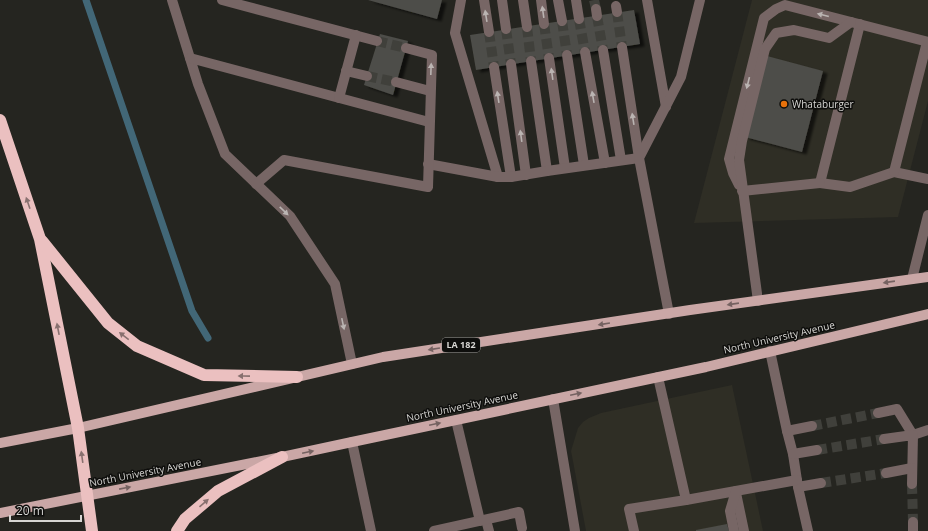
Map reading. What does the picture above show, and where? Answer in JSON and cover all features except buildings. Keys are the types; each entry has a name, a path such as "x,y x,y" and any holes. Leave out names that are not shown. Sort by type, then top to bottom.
{"highway":[{"path":"0,120 40,239 78,428 92,531"},
{"path":"40,239 108,323 137,346 204,375 297,377"},
{"path":"178,531 185,519 218,491 282,457"}],"main road":[{"name":"LA 182","path":"0,443 78,428 383,357 928,277"},
{"name":"North University Avenue","path":"0,513 282,457 658,377 928,314"}],"street":[{"path":"172,0 198,84 225,154 290,216 335,284 352,364"},
{"path":"222,0 377,41"},
{"path":"461,0 455,32 498,177"},
{"path":"484,0 489,32"},
{"path":"502,0 506,30"},
{"path":"523,0 527,26"},
{"path":"541,0 544,24"},
{"path":"558,0 562,21"},
{"path":"576,0 579,18"},
{"path":"647,0 666,107"},
{"path":"639,158 681,77 700,0"},
{"path":"742,190 733,173 730,160 764,18 776,9 785,6 928,42 894,172"},
{"path":"820,183 856,23"},
{"path":"758,301 739,160 742,141 765,50 776,33 794,30 829,38 856,23"},
{"path":"339,98 356,35"},
{"path":"622,47 639,158 669,314"},
{"path":"256,184 284,160 428,187 432,55 406,48"},
{"path":"603,50 621,160"},
{"path":"585,52 605,162"},
{"path":"567,55 584,165"},
{"path":"190,58 430,122"},
{"path":"549,58 566,168"},
{"path":"531,61 547,171"},
{"path":"511,64 526,174"},
{"path":"494,67 511,177"},
{"path":"346,71 367,76"},
{"path":"396,82 430,90"},
{"path":"428,164 498,177 511,177 639,158"},
{"path":"742,190 820,183 850,187 894,172 928,179"},
{"path":"912,279 928,215"},
{"path":"770,352 793,454 808,531"},
{"path":"658,377 686,500"},
{"path":"553,399 576,531"},
{"path":"878,413 897,409 913,435 912,484"},
{"path":"456,420 483,520 489,531"},
{"path":"787,431 812,426"},
{"path":"884,440 913,435 928,430"},
{"path":"352,442 371,531"},
{"path":"793,454 817,450"},
{"path":"886,473 912,468"},
{"path":"634,531 629,509 736,491 798,483 821,483"},
{"path":"734,531 730,511 736,491"},
{"path":"736,491 744,531"},
{"path":"434,531 463,528 483,520 519,512 522,528"}],"shaded area":[{"path":"752,0 928,0 928,101 898,217 694,223"},
{"path":"732,385 763,531 586,531 571,451 578,428 583,422 601,413"}],"waterway":[{"path":"86,0 192,311 208,338"}],"tunnel":[{"path":"594,0 596,9"},
{"path":"617,12 622,47"},
{"path":"597,16 603,50"},
{"path":"579,19 585,52"},
{"path":"562,21 567,55"},
{"path":"544,24 549,58"},
{"path":"527,27 531,61"},
{"path":"506,29 511,64"},
{"path":"489,32 494,67"},
{"path":"377,41 406,48"},
{"path":"367,76 396,82"},
{"path":"812,426 878,413"},
{"path":"817,450 884,439"},
{"path":"821,483 886,473"},
{"path":"912,484 913,522"}],"place":[{"name":"Whataburger","path":"784,104"}]}
